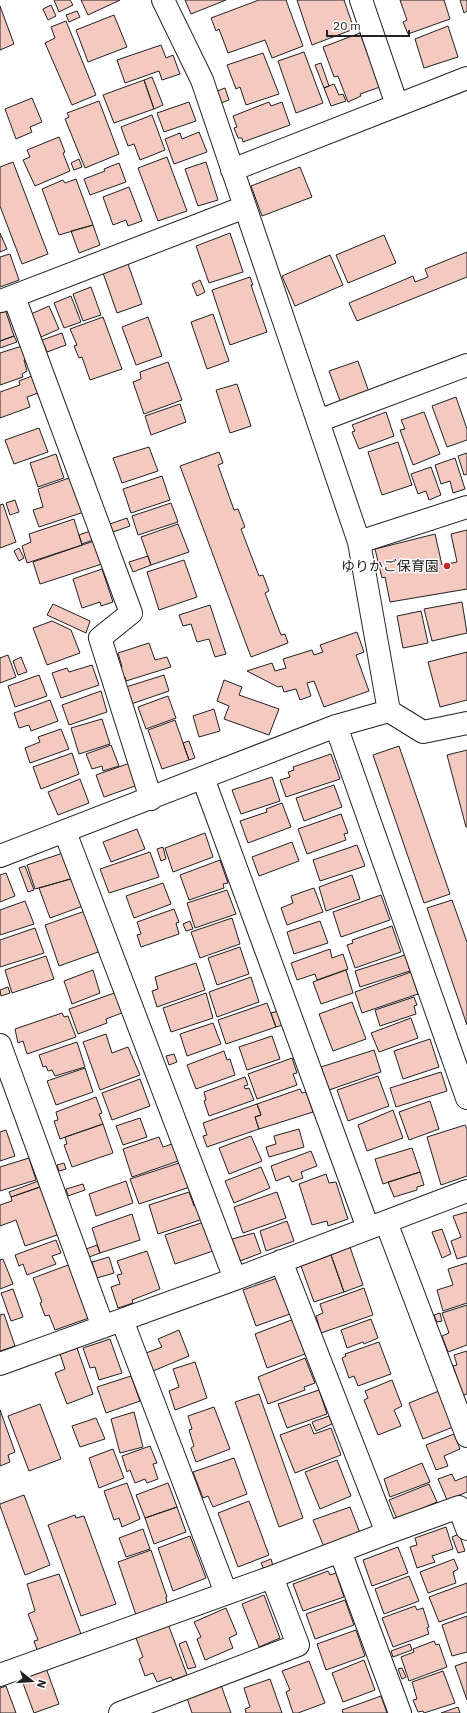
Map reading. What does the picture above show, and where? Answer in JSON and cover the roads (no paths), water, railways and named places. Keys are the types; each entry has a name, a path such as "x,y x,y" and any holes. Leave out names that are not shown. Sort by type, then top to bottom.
{"street":[{"path":"163,0 202,80 359,542 389,711"},
{"path":"361,0 397,105"},
{"path":"232,170 467,78"},
{"path":"151,799 100,638 131,613 7,299 245,206"},
{"path":"318,421 467,364"},
{"path":"359,542 467,507"},
{"path":"0,856 151,799 336,726 389,711 423,732 467,723"},
{"path":"336,726 467,1098"},
{"path":"203,778 377,1225 467,1436"},
{"path":"65,832 235,1279"},
{"path":"0,1045 112,1323 226,1593"},
{"path":"0,1364 235,1279 467,1191"},
{"path":"281,1261 387,1533"},
{"path":"0,1675 272,1577 459,1507 467,1529"},
{"path":"340,1551 400,1713"},
{"path":"120,1713 298,1645 272,1577"}],"place":[{"name":"ゆりかご保育園","path":"447,566"}]}
